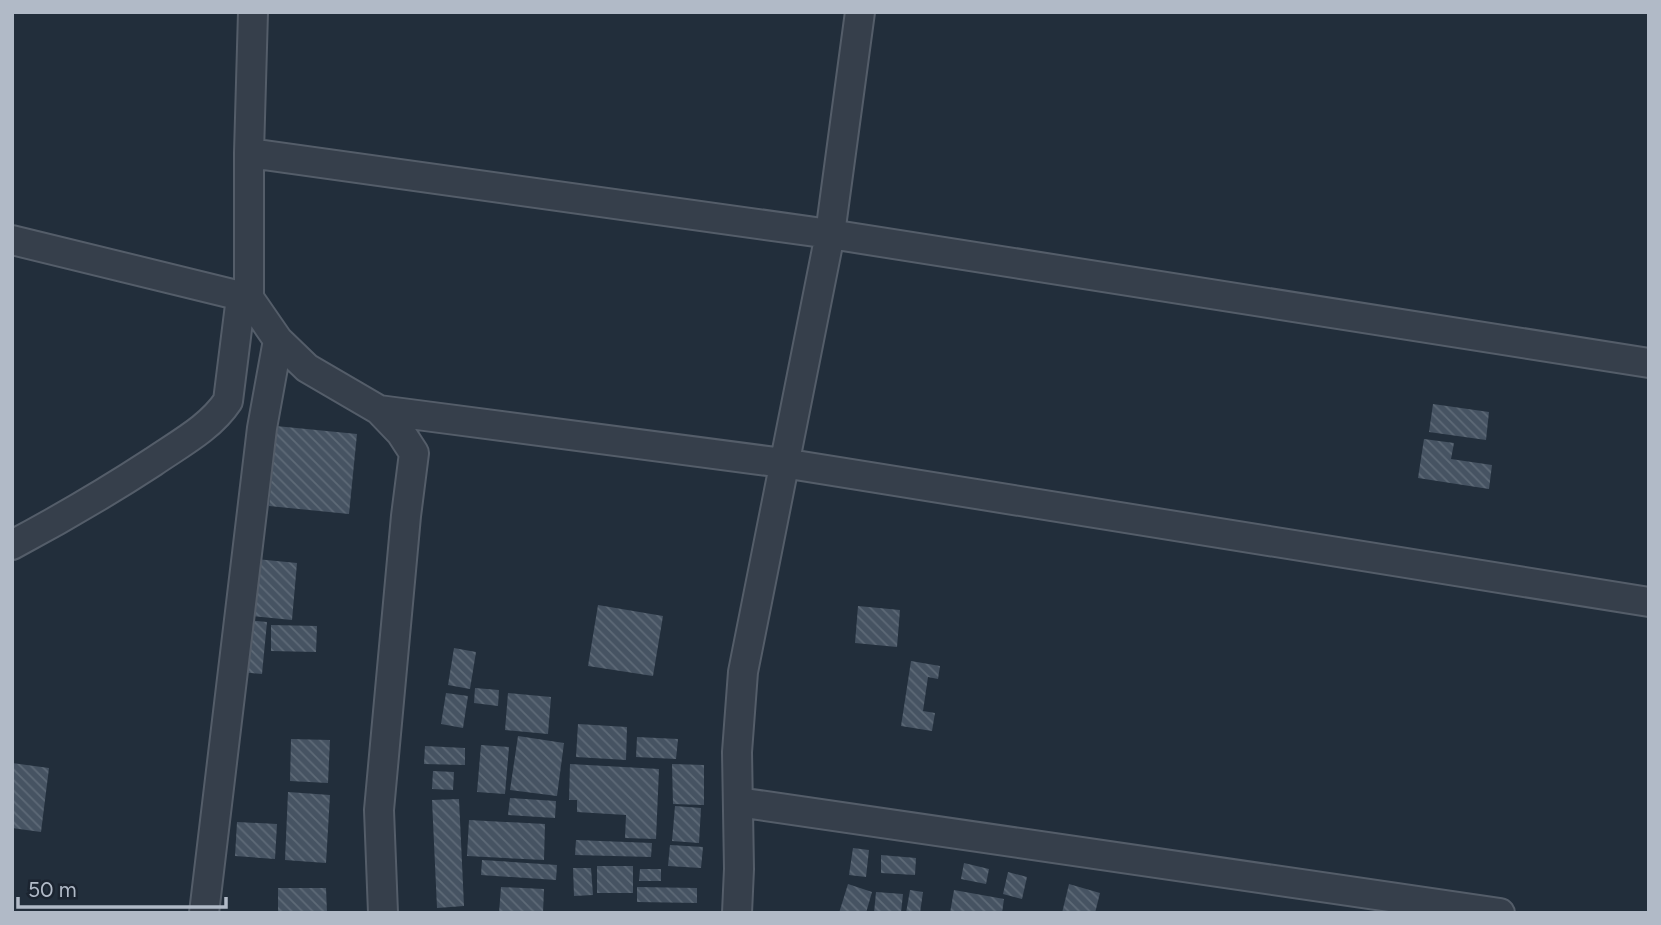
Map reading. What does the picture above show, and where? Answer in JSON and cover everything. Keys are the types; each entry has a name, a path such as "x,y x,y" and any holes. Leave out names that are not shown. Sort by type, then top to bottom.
{"street":[{"path":"12,545 88,504 194,435 220,412 228,401 245,297 253,12"},
{"path":"737,913 737,752 743,672 830,234 860,12"},
{"path":"249,153 830,234 1649,363"},
{"path":"12,240 245,297 278,340 307,368 379,410 401,433 414,453 379,810 383,913"},
{"path":"204,913 261,428 278,340"},
{"path":"379,410 783,463 1649,602"},
{"path":"738,802 1500,913"}],"building":[{"path":"1433,404 1489,412 1486,440 1429,432"},
{"path":"276,426 357,434 349,514 269,506"},
{"path":"1424,439 1454,443 1451,459 1492,465 1489,489 1418,478"},
{"path":"256,559 297,563 292,620 251,616"},
{"path":"598,605 663,616 653,676 588,666"},
{"path":"858,606 900,610 897,647 855,643"},
{"path":"246,620 267,622 262,674 241,672"},
{"path":"271,625 317,626 316,652 271,651"},
{"path":"454,648 476,652 470,689 448,685"},
{"path":"911,661 940,666 938,679 928,677 923,711 935,713 932,731 901,726"},
{"path":"475,688 499,690 498,706 474,703"},
{"path":"446,693 468,696 463,728 441,724"},
{"path":"508,693 551,697 548,734 505,730"},
{"path":"578,724 627,727 626,760 576,757"},
{"path":"518,736 564,743 557,796 510,790"},
{"path":"637,737 678,739 676,759 636,757"},
{"path":"291,739 330,740 328,783 290,781"},
{"path":"481,745 509,747 505,794 477,792"},
{"path":"425,746 465,748 465,765 424,764"},
{"path":"12,763 49,768 41,832 12,828"},
{"path":"570,764 659,769 656,839 625,838 626,815 577,812 577,800 569,800"},
{"path":"672,764 704,765 704,805 673,804"},
{"path":"433,771 454,772 453,790 432,789"},
{"path":"288,792 330,795 326,863 285,860"},
{"path":"510,798 556,801 555,818 508,815"},
{"path":"459,799 464,906 437,908 432,800"},
{"path":"675,806 701,808 699,843 672,841"},
{"path":"469,820 545,824 544,860 467,856"},
{"path":"237,822 277,824 275,859 235,856"},
{"path":"576,840 652,843 651,857 575,855"},
{"path":"670,845 703,847 701,868 668,866"},
{"path":"853,848 869,850 866,877 849,875"},
{"path":"881,855 916,858 915,875 881,873"},
{"path":"482,860 557,865 556,880 481,875"},
{"path":"964,863 989,869 986,884 961,879"},
{"path":"597,866 633,866 633,893 597,893"},
{"path":"573,868 591,868 593,895 574,896"},
{"path":"640,869 661,869 661,881 639,881"},
{"path":"1008,872 1027,877 1022,899 1003,894"},
{"path":"848,884 872,892 866,913 839,913"},
{"path":"1069,884 1100,893 1095,913 1062,913"},
{"path":"501,887 544,889 543,913 499,913"},
{"path":"637,887 697,888 697,903 637,902"},
{"path":"278,888 326,888 327,913 278,913"},
{"path":"910,890 923,892 920,913 906,913"},
{"path":"954,890 1004,899 1002,913 950,913"},
{"path":"876,892 903,894 901,913 874,913"}]}
